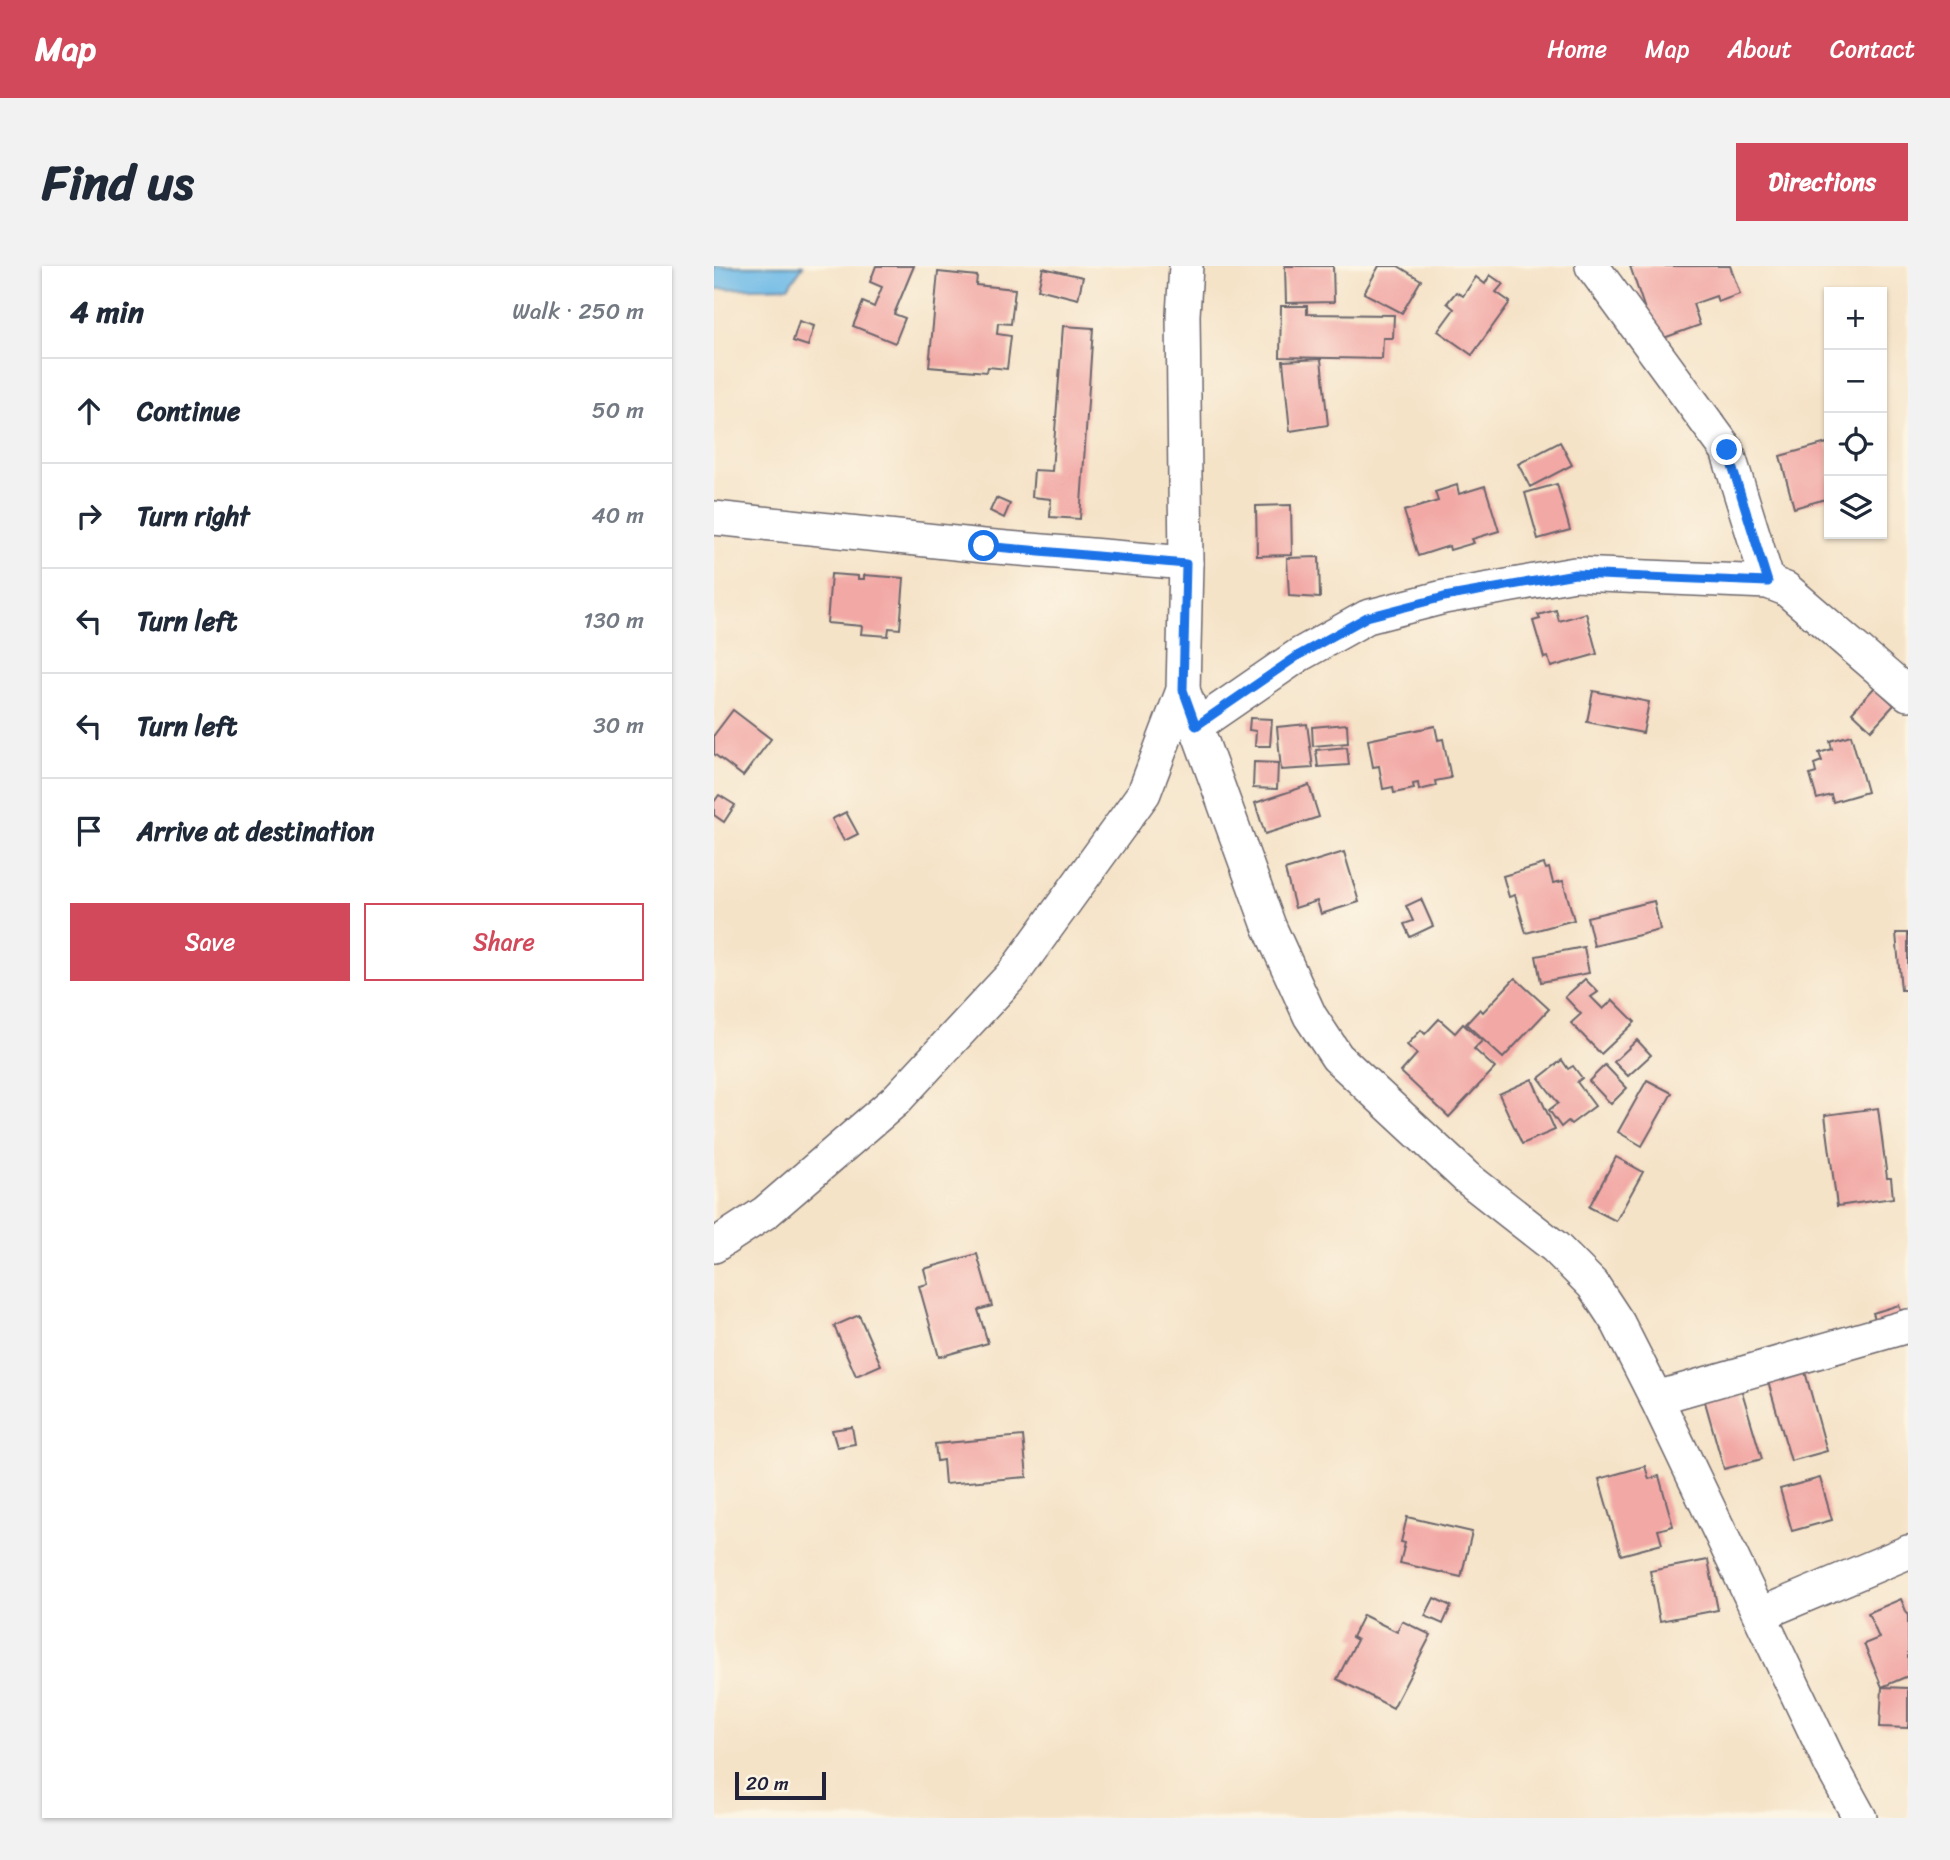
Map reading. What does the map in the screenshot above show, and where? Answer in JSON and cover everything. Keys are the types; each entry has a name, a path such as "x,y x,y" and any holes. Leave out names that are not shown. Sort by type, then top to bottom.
{"street":[{"path":"714,1246 766,1212 895,1101 1013,974 1144,793 1183,690 1186,564 1186,266"},
{"path":"1592,266 1727,450 1768,582"},
{"path":"714,518 1186,564"},
{"path":"1196,726 1299,655 1367,617 1444,597 1575,574 1768,582 1786,589 1908,694"},
{"path":"1183,690 1269,926 1310,1016 1337,1058 1467,1178 1555,1247 1593,1285 1618,1323 1656,1398 1831,1765 1860,1818"},
{"path":"1656,1398 1908,1326"},
{"path":"1761,1615 1908,1552"}],"water":[{"path":"714,266 803,266 788,287 714,289"}],"building":[{"path":"876,266 914,266 894,314 905,318 895,343 853,326 863,302 874,307 882,287 870,282"},
{"path":"1285,266 1333,266 1334,302 1286,303"},
{"path":"1379,266 1398,266 1421,280 1402,313 1364,293"},
{"path":"1630,266 1730,266 1740,294 1718,302 1716,296 1693,304 1700,325 1661,339 1651,327"},
{"path":"1043,268 1083,277 1078,299 1038,289"},
{"path":"938,272 977,276 976,285 1015,289 1011,324 998,323 997,334 1011,336 1007,369 988,367 987,372 929,367"},
{"path":"1490,275 1503,284 1496,292 1510,302 1472,355 1438,331 1454,309 1447,303 1456,292 1463,296 1476,277 1485,284"},
{"path":"1281,306 1307,306 1307,314 1394,315 1393,338 1383,338 1382,359 1280,357"},
{"path":"799,321 814,326 808,346 793,341"},
{"path":"1063,326 1093,328 1080,519 1050,517 1051,499 1032,497 1034,470 1052,471"},
{"path":"1321,359 1328,425 1290,431 1283,361"},
{"path":"1560,442 1572,465 1530,487 1518,464"},
{"path":"1824,444 1824,499 1794,508 1780,456"},
{"path":"1557,484 1570,530 1538,539 1525,493"},
{"path":"1457,485 1459,494 1485,486 1499,531 1472,539 1474,543 1450,550 1449,546 1418,556 1404,511 1438,501 1435,492"},
{"path":"996,498 1010,504 1004,518 990,511"},
{"path":"1291,505 1292,555 1257,556 1256,506"},
{"path":"1319,557 1320,598 1289,596 1287,558"},
{"path":"831,574 858,576 858,579 864,579 864,575 904,578 900,629 889,628 888,636 861,634 862,626 827,623"},
{"path":"1556,610 1559,621 1586,613 1597,654 1551,667 1548,657 1544,658 1533,621 1540,619 1538,615"},
{"path":"1875,687 1894,705 1871,730 1852,712"},
{"path":"1593,691 1649,702 1643,733 1587,722"},
{"path":"733,710 771,739 743,776 714,754 714,735"},
{"path":"1250,718 1272,719 1270,746 1255,746 1256,731 1249,730"},
{"path":"1307,724 1313,768 1281,770 1277,727"},
{"path":"1347,724 1348,743 1313,746 1312,727"},
{"path":"1435,726 1438,740 1443,739 1451,778 1435,781 1436,786 1419,790 1418,783 1413,784 1414,789 1394,793 1393,787 1383,789 1379,766 1373,767 1368,740"},
{"path":"1851,735 1867,792 1833,802 1831,795 1817,799 1810,775 1816,773 1814,764 1822,761 1819,753 1832,749 1830,741"},
{"path":"1347,747 1349,765 1318,767 1316,750"},
{"path":"1254,762 1278,763 1277,789 1253,788"},
{"path":"1309,785 1319,817 1265,834 1255,803"},
{"path":"719,795 735,805 724,822 714,815 714,802"},
{"path":"846,812 858,834 844,841 832,819"},
{"path":"1344,852 1359,902 1321,914 1317,901 1295,908 1285,870"},
{"path":"1544,864 1546,869 1549,868 1553,883 1563,881 1574,920 1526,933 1515,895 1509,897 1503,876"},
{"path":"1421,899 1433,926 1410,937 1404,924 1413,921 1406,906"},
{"path":"1654,901 1660,930 1594,946 1587,917"},
{"path":"1896,933 1908,933 1908,990 1901,990"},
{"path":"1584,947 1589,973 1541,982 1536,956"},
{"path":"1515,978 1549,1009 1503,1058 1466,1024 1480,1009 1483,1012"},
{"path":"1585,979 1598,992 1591,997 1603,1009 1613,1000 1635,1022 1601,1054 1571,1023 1581,1014 1565,997"},
{"path":"1439,1019 1455,1033 1463,1024 1482,1041 1474,1049 1495,1068 1449,1117 1401,1072 1417,1054 1407,1045 1421,1030 1425,1034"},
{"path":"1637,1040 1651,1055 1628,1076 1614,1062"},
{"path":"1562,1060 1568,1069 1573,1066 1582,1078 1577,1082 1595,1106 1571,1124 1568,1121 1561,1127 1549,1110 1558,1103 1539,1078"},
{"path":"1605,1065 1627,1088 1611,1104 1589,1081"},
{"path":"1532,1079 1555,1130 1522,1144 1499,1094"},
{"path":"1647,1080 1672,1093 1642,1146 1618,1132"},
{"path":"1878,1108 1887,1178 1891,1178 1893,1198 1837,1206 1825,1115"},
{"path":"1616,1157 1643,1172 1616,1221 1589,1207"},
{"path":"977,1254 992,1306 978,1310 988,1343 939,1357 919,1286 928,1284 924,1269"},
{"path":"1899,1305 1905,1322 1879,1330 1873,1313"},
{"path":"859,1315 881,1365 856,1376 834,1326"},
{"path":"1804,1368 1827,1451 1791,1461 1767,1378"},
{"path":"1740,1385 1762,1459 1724,1469 1703,1395"},
{"path":"852,1427 855,1444 837,1447 832,1430"},
{"path":"1023,1436 1027,1477 945,1484 943,1460 937,1461 935,1444"},
{"path":"1645,1466 1649,1479 1659,1476 1673,1526 1658,1530 1662,1544 1621,1555 1599,1479"},
{"path":"1820,1478 1832,1520 1792,1531 1780,1489"},
{"path":"1407,1517 1472,1532 1461,1577 1400,1563 1405,1543 1401,1542"},
{"path":"1708,1560 1718,1610 1660,1621 1650,1571"},
{"path":"1434,1598 1451,1606 1443,1624 1425,1616"},
{"path":"1901,1599 1908,1616 1908,1676 1882,1687 1864,1644 1879,1638 1868,1613"},
{"path":"1363,1615 1397,1632 1402,1621 1431,1635 1393,1708 1337,1679 1357,1640 1352,1637"},
{"path":"1882,1687 1908,1688 1908,1728 1880,1727"}],"route":[{"path":"984,546 1186,564 1183,690 1196,726 1299,655 1367,617 1444,597 1575,574 1768,582 1727,450"}]}
